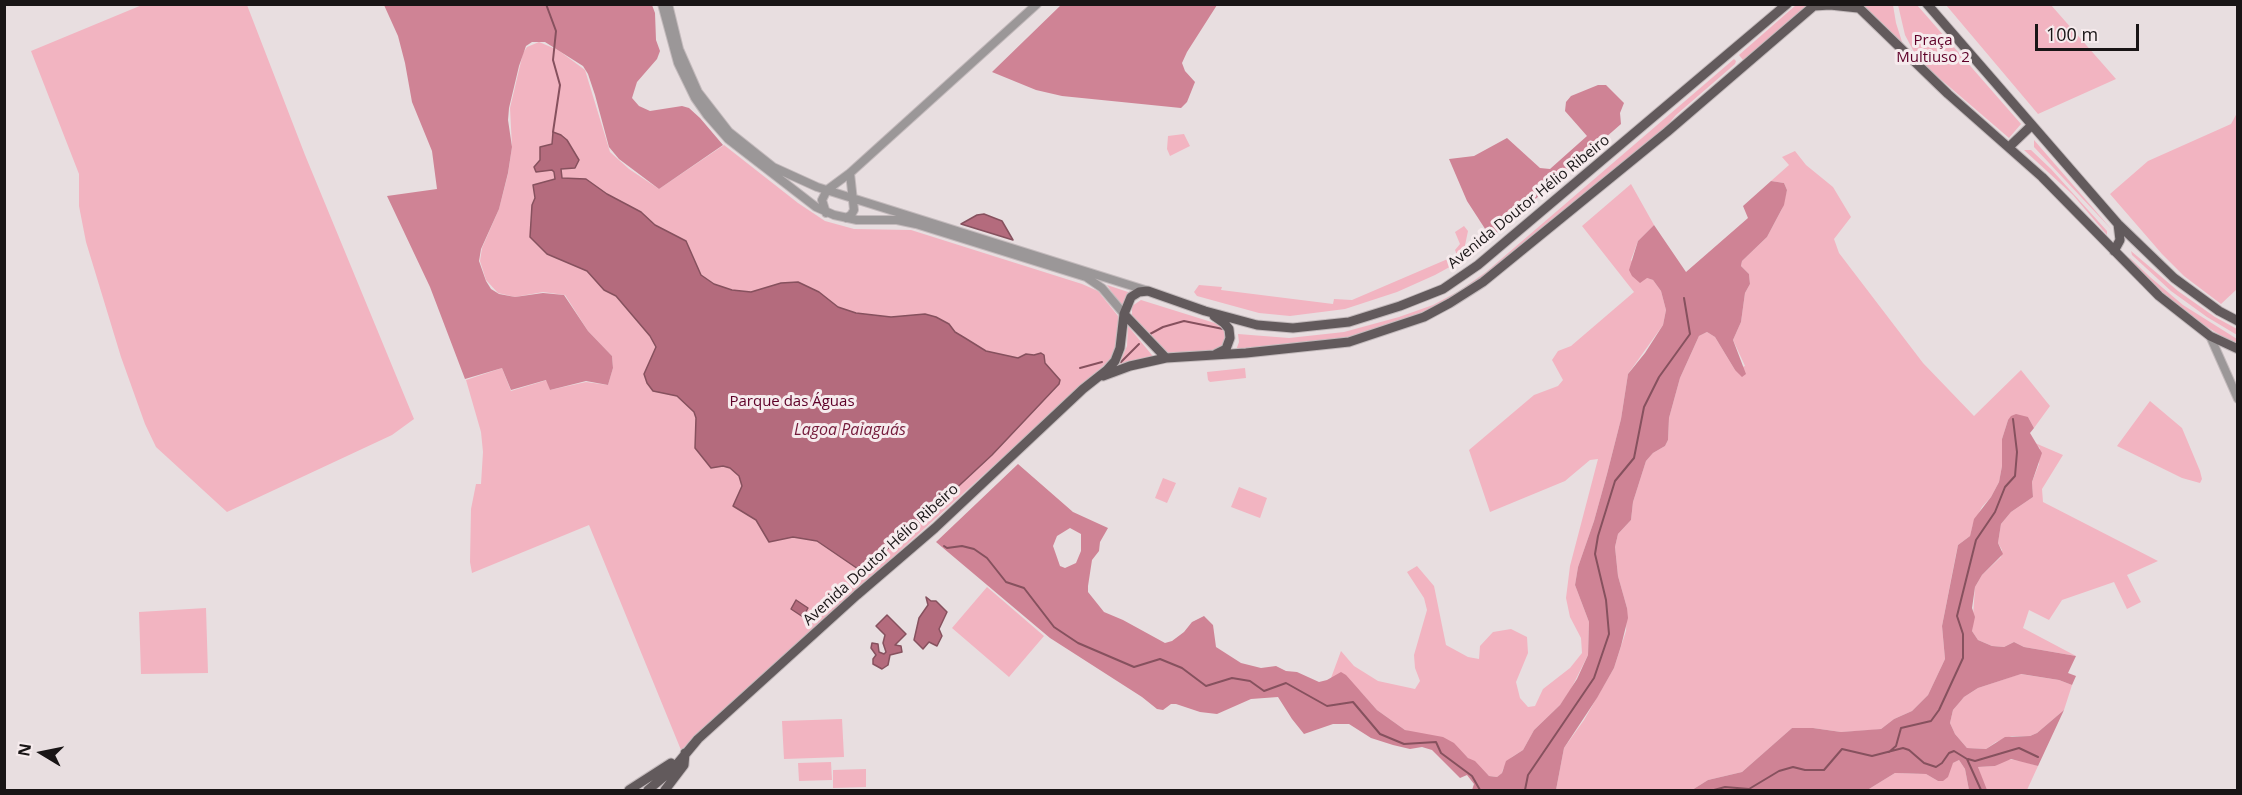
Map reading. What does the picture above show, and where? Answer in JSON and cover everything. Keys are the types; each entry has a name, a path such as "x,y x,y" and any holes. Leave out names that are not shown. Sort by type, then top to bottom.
{"main road":[{"name":"Avenida Doutor Hélio Ribeiro","path":"1148,291 1205,311 1257,325 1293,328 1349,322 1443,289 1478,265 1733,52 1787,4"},
{"path":"1926,4 2118,224 2174,278 2219,311 2238,321"},
{"name":"Avenida Doutor Hélio Ribeiro","path":"1096,379 1130,366 1166,358 1211,356 1349,342 1424,317 1483,282 1746,65 1815,5"},
{"path":"1815,5 1857,6 1940,86 2068,202 2159,296 2210,336 2238,350"},
{"path":"1733,52 1746,65"},
{"path":"2009,147 2031,125"},
{"path":"2114,251 2120,240 2118,224"},
{"path":"1148,291 1139,292 1131,297 1124,314 1166,358"},
{"path":"1205,311 1224,323 1230,338 1226,349 1211,356"},
{"name":"Avenida Doutor Hélio Ribeiro","path":"629,790 685,753 857,595 935,528 1115,361 1120,348 1124,314"},
{"name":"Avenida Doutor Hélio Ribeiro","path":"648,790 673,768 685,753"},
{"path":"665,790 684,765 685,753"}],"street":[{"path":"662,4 678,63 695,98 707,115 728,139 826,213 846,218 897,220 916,224 1086,277 1102,288 1124,314"},
{"path":"668,4 686,69 710,111 747,148 773,166 827,190 1148,291"},
{"path":"826,213 822,200 834,183 850,173 1037,4"},
{"path":"846,218 854,210 850,173"},
{"path":"805,182 834,183"},
{"path":"2210,336 2238,399"}],"green space":[{"path":"142,5 247,5 305,155 414,419 392,435 227,512 156,447 145,424 121,357 86,242 79,206 79,174 31,51"},
{"path":"1796,5 1810,5 1743,60 1739,55"},
{"path":"1863,5 1893,5 1903,45 1900,45"},
{"name":"Praça Multiuso 2","path":"1898,5 1917,5 2021,124 2009,138 1924,65 1905,35"},
{"path":"1946,5 2051,5 2116,79 2038,114"},
{"name":"Parque das Águas","path":"539,42 558,50 585,70 610,152 629,169 659,189 724,145 798,203 825,221 854,229 911,230 1082,284 1098,291 1118,316 1119,339 1112,358 681,750 589,525 472,573 470,562 471,509 476,484 481,484 483,452 481,432 466,380 502,368 511,391 547,380 550,390 586,382 608,385 613,368 612,356 588,331 565,295 543,292 515,297 498,293 486,280 480,261 482,248 499,209 508,174 512,147 510,108 523,53 527,47"},
{"path":"1734,59 1735,64 1676,115 1665,128 1452,302 1350,342 1235,353 1239,342 1238,334 1289,338 1344,332 1433,305 1459,291 1486,272"},
{"path":"2237,113 2237,289 2221,304 2184,276 2110,194 2148,161 2231,124"},
{"path":"1184,134 1190,146 1170,156 1167,149 1168,136"},
{"path":"2034,140 2112,230 2034,147"},
{"path":"2024,150 2031,150 2051,169 2107,231 2107,235 2073,195"},
{"path":"1795,151 1806,165 1833,187 1851,217 1834,239 1839,253 1923,363 1974,416 2021,370 2050,406 2034,428 2028,417 2008,420 2002,439 2002,466 1999,482 1991,497 1982,507 1973,524 1970,536 1958,545 1942,626 1945,659 1928,695 1912,711 1894,719 1881,729 1841,732 1792,728 1742,772 1708,780 1692,790 1556,790 1564,748 1584,720 1614,668 1626,631 1627,608 1618,576 1615,547 1618,534 1631,520 1633,502 1646,461 1653,453 1665,446 1668,440 1669,418 1680,378 1699,336 1707,332 1715,337 1735,370 1745,366 1733,340 1741,322 1745,293 1750,284 1749,274 1741,266 1742,261 1767,237 1782,209 1787,190 1784,183 1771,181 1789,165 1782,157"},
{"path":"1631,184 1654,225 1638,241 1631,260 1647,278 1653,280 1661,291 1666,310 1663,325 1628,374 1621,419 1607,474 1578,567 1575,585 1589,622 1588,655 1570,691 1560,705 1534,730 1523,750 1512,757 1502,773 1497,777 1489,776 1461,752 1405,730 1377,710 1360,691 1331,678 1341,651 1354,666 1378,681 1415,689 1420,681 1415,668 1414,655 1427,610 1424,598 1407,572 1417,566 1434,586 1446,645 1468,657 1479,659 1480,646 1493,632 1511,629 1527,637 1528,653 1516,682 1520,698 1528,707 1535,706 1543,689 1570,668 1582,653 1581,638 1570,617 1566,598 1570,566 1598,459 1590,460 1565,481 1490,512 1469,450 1534,395 1558,386 1563,380 1552,360 1558,351 1571,346 1634,292 1582,226"},
{"path":"1464,226 1468,231 1464,250 1466,258 1397,292 1345,309 1290,316 1259,313 1197,296 1194,292 1199,285 1222,287 1221,290 1333,304 1334,299 1352,300 1457,255 1455,250 1460,244 1455,232"},
{"path":"2131,251 2178,291 2215,317 2237,329 2237,335 2171,291 2132,255"},
{"path":"2126,257 2130,258 2183,305 2237,339 2237,345 2197,321 2159,290"},
{"path":"1107,285 1131,293 1122,307"},
{"path":"1141,300 1221,325 1227,330 1224,350 1169,357 1132,315 1132,306"},
{"path":"1128,326 1156,360 1118,367 1127,346"},
{"path":"1245,368 1246,378 1210,382 1208,380 1207,372"},
{"path":"2150,401 2182,428 2200,471 2202,479 2200,483 2182,478 2117,446"},
{"path":"2035,443 2063,455 2042,489 2043,502 2158,561 2127,575 2141,602 2127,609 2114,582 2062,600 2049,620 2029,610 2023,628 2076,656 2024,647 2014,642 2004,647 1992,646 1978,640 1972,631 1975,587 1982,575 2001,557 2002,550 1998,543 2001,524 2011,512 2033,497 2032,482 2039,464 2040,448"},
{"path":"1163,478 1176,483 1167,503 1155,498"},
{"path":"1239,487 1267,498 1260,518 1231,507"},
{"path":"987,587 1044,636 1009,677 952,628"},
{"path":"206,608 208,673 141,674 139,612"},
{"path":"2020,674 2059,680 2072,685 2064,710 2037,733 2030,736 2012,736 1986,749 1967,748 1955,734 1950,723 1953,710 1964,697 1978,688"},
{"path":"842,719 844,757 784,759 782,721"},
{"path":"2007,759 2038,766 2027,790 1987,790 1978,767 1995,766"},
{"path":"1959,760 1965,769 1969,790 1863,790 1869,789 1895,773 1926,774 1938,781 1953,763"},
{"path":"831,762 832,780 799,781 798,763"},
{"path":"866,769 866,787 833,788 833,770"}],"shaded area":[{"path":"384,5 652,5 655,13 656,40 660,51 657,59 637,82 632,98 639,106 650,111 682,106 689,108 723,145 659,189 619,159 609,147 595,95 583,66 545,42 532,42 526,46 519,66 509,108 508,120 512,147 508,173 499,209 481,249 479,261 486,281 491,289 499,294 515,297 543,293 564,295 588,331 612,356 613,368 608,385 586,381 550,390 546,380 511,390 502,368 465,379 430,287 387,196 437,189 432,151 412,102 398,36"},
{"path":"1061,5 1217,5 1182,63 1185,71 1195,82 1187,102 1181,108 1062,96 1036,90 992,72"},
{"path":"1598,85 1606,85 1624,103 1620,113 1621,124 1491,238 1467,201 1449,159 1474,156 1507,138 1540,168 1550,169 1587,136 1565,111 1566,102 1571,96"},
{"path":"1771,181 1784,183 1787,190 1784,205 1767,237 1742,261 1741,266 1749,274 1750,284 1745,293 1741,322 1733,340 1746,374 1742,377 1735,370 1715,337 1707,332 1699,336 1680,378 1669,418 1668,440 1665,446 1653,453 1646,461 1633,502 1631,520 1618,534 1615,547 1618,576 1628,618 1621,646 1614,668 1564,748 1556,790 1472,790 1474,784 1467,775 1460,778 1432,750 1422,747 1410,749 1393,745 1371,738 1349,724 1333,724 1304,734 1278,697 1251,699 1217,714 1200,712 1176,704 1171,704 1163,710 1157,709 1050,638 936,542 1018,464 1073,512 1108,528 1100,542 1099,551 1092,560 1088,586 1088,592 1104,612 1165,643 1172,641 1192,622 1204,616 1213,625 1216,647 1241,663 1261,668 1276,666 1319,682 1341,672 1377,710 1405,730 1443,737 1454,743 1489,776 1497,777 1502,773 1506,761 1523,750 1534,730 1560,705 1577,679 1588,655 1589,622 1575,585 1578,567 1607,474 1621,419 1628,374 1663,325 1666,310 1661,291 1653,280 1647,278 1640,283 1629,270 1638,241 1654,225 1686,272 1748,218 1743,206","holes":["1070,528 1081,534 1081,551 1076,563 1065,568 1060,566 1053,546 1057,536"]},
{"path":"2016,414 2028,417 2034,428 2030,433 2042,453 2032,482 2033,497 2011,512 2001,524 1998,543 2003,554 1982,575 1975,587 1972,608 1975,617 1972,631 1978,640 1992,646 2004,647 2014,642 2024,647 2076,656 2068,673 2076,676 2072,685 2059,680 2021,674 1978,688 1964,697 1953,710 1950,723 1955,734 1967,748 1986,749 2005,737 2030,736 2037,733 2064,710 2038,766 2011,759 1995,766 1978,767 1987,790 1969,790 1965,769 1959,760 1953,763 1948,777 1943,781 1938,781 1926,774 1895,773 1869,789 1863,790 1692,790 1708,780 1742,772 1792,728 1841,732 1881,729 1894,719 1912,711 1928,695 1945,659 1942,626 1958,545 1970,536 1974,519 1999,482 2002,466 2002,439 2008,420"}],"water":[{"name":"Lagoa Paiaguás","path":"553,132 567,140 579,160 575,168 561,169 562,178 586,179 607,194 641,212 655,225 686,241 701,275 714,284 732,290 751,292 781,283 798,282 819,292 838,307 856,313 891,317 925,314 936,317 986,351 1018,358 1026,354 1041,353 1044,355 1045,363 1060,380 1059,384 992,455 920,522 861,571 817,541 793,537 769,542 756,520 733,506 742,486 739,476 730,468 723,466 711,468 695,448 696,418 694,412 677,396 653,391 647,383 644,374 656,347 650,336 616,296 604,290 587,271 547,254 530,237 532,205 535,198 533,185 555,179 552,170 536,172 534,167 540,160 540,147 552,144"},
{"path":"984,214 1002,221 1013,240 961,224 977,215"},
{"path":"926,597 931,601 936,601 947,612 939,629 942,636 937,646 929,642 923,649 914,640 919,618 928,605"},
{"path":"796,600 808,608 803,617 791,609"},
{"path":"887,615 906,634 895,645 901,646 902,652 890,655 888,665 882,669 873,664 876,655 871,648 872,643 878,644 879,652 884,654 886,652 883,643 885,635 876,626"}],"waterway":[{"path":"546,4 556,31 553,60 560,85 553,132"},
{"path":"1525,790 1528,775 1594,678 1609,634 1606,600 1595,554 1598,536 1615,481 1634,458 1644,407 1659,377 1690,334 1684,298"},
{"path":"1150,334 1163,327 1184,321 1223,329"},
{"path":"1121,362 1139,344"},
{"path":"1080,368 1102,362"},
{"path":"1889,752 1896,746 1901,728 1931,721 1939,710 1963,658 1963,634 1957,616 1976,540 1995,512 2005,487 2015,476 2017,452 2013,419"},
{"path":"944,546 974,549 987,558 1006,582 1024,588 1054,627 1078,643 1134,667 1160,659 1182,668 1206,686 1232,678 1250,681 1264,691 1286,683 1327,706 1353,702 1380,734 1404,744 1436,742 1441,753 1472,776 1480,790"},
{"path":"1714,790 1725,787 1749,789 1779,771 1793,767 1805,770 1824,770 1842,749 1872,756 1903,748 1909,750 1924,763 1936,767 1949,753 1954,751 1967,759 1981,790"},
{"path":"1968,759 1975,761 2019,748 2038,757"}]}
